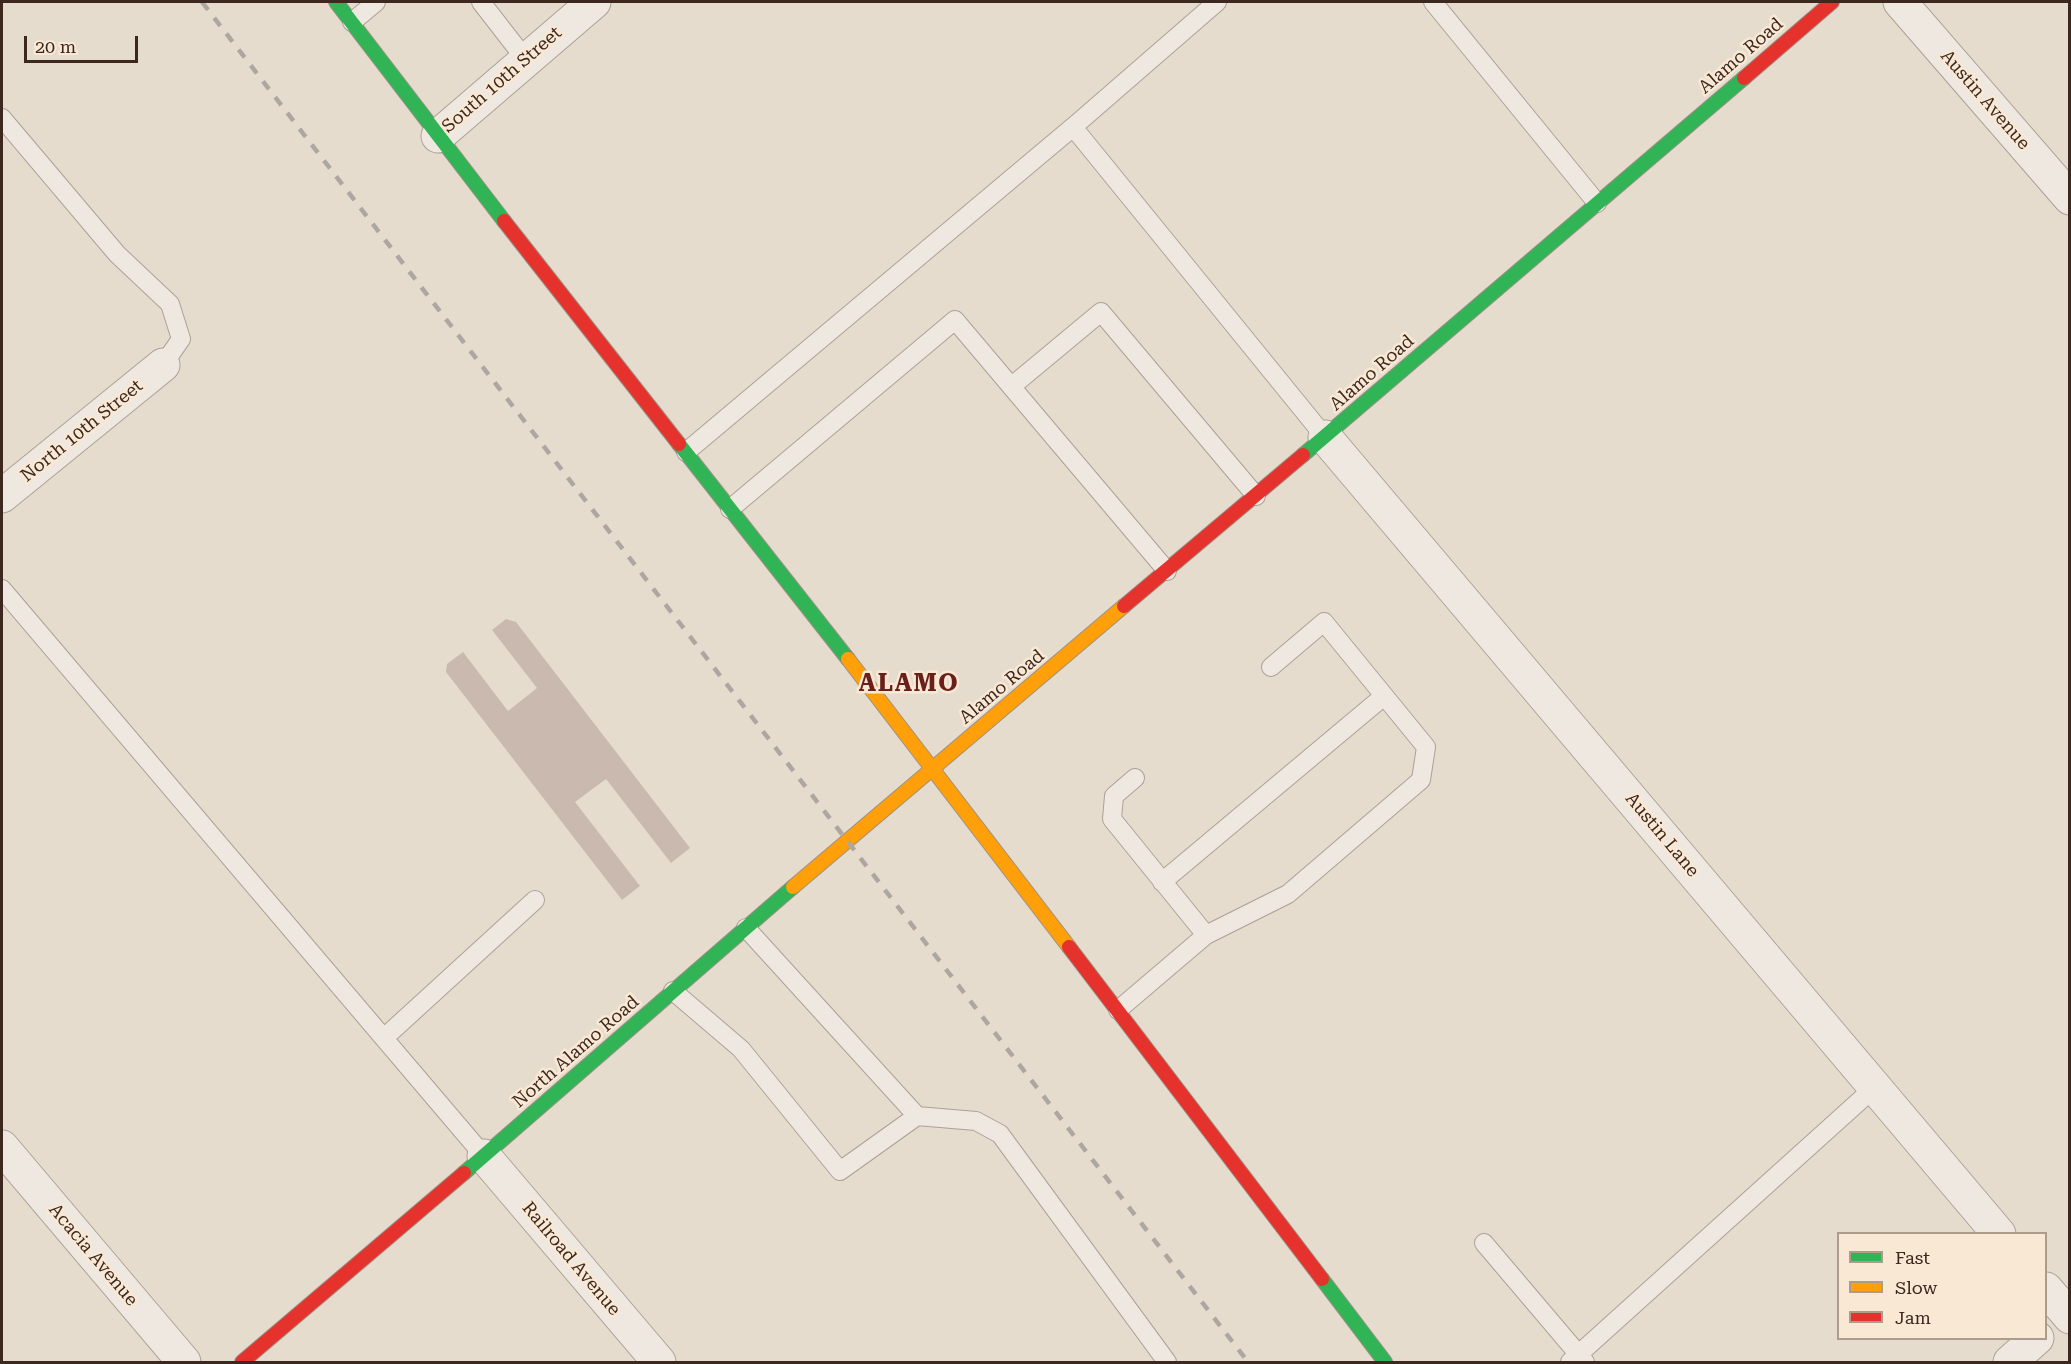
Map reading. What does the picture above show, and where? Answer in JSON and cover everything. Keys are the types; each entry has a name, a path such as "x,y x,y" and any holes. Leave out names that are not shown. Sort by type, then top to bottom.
{"main road":[{"path":"336,2 438,136 933,768 1385,1362"},
{"name":"Alamo Road","path":"933,768 1256,496 1832,2"},
{"name":"North Alamo Road","path":"242,1362 933,768"}],"street":[{"name":"South 10th Street","path":"438,136 594,2"},
{"name":"Austin Avenue","path":"1899,2 2070,198"},
{"name":"North 10th Street","path":"2,496 163,365"},
{"name":"Austin Lane","path":"1325,437 1998,1232"},
{"name":"Acacia Avenue","path":"2,1147 184,1362"},
{"name":"Railroad Avenue","path":"484,1156 659,1362"},
{"path":"2010,1362 2035,1340"}],"lane":[{"path":"352,22 375,2"},
{"path":"481,2 526,60"},
{"path":"686,452 1073,127 1217,2"},
{"path":"1433,2 1597,203"},
{"path":"2,118 117,254 170,304 182,339 163,365"},
{"path":"1073,127 1325,437"},
{"path":"1012,386 1101,312 1256,496"},
{"path":"730,508 955,320 1167,571"},
{"path":"2,589 484,1156"},
{"path":"1118,1010 1206,935 1288,894 1421,780 1426,747 1324,622 1271,667"},
{"path":"1162,882 1384,696"},
{"path":"1135,778 1114,796 1112,819 1206,935"},
{"path":"384,1038 535,900"},
{"path":"746,928 916,1116"},
{"path":"673,991 741,1049 840,1171 916,1116 976,1121 1000,1134 1167,1362"},
{"path":"1484,1243 1578,1360 1875,1087"}],"building":[{"path":"506,619 516,622 690,848 671,863 606,779 575,802 640,886 622,900 446,672 447,664 463,652 508,711 537,688 492,630"}],"railway":[{"path":"202,2 1248,1362"}],"traffic: fast":[{"path":"336,2 504,221"},
{"path":"1303,455 1744,78"},
{"path":"679,444 848,659"},
{"path":"464,1173 793,887"},
{"path":"1322,1279 1385,1362"}],"traffic: slow":[{"path":"793,887 1124,606"},
{"path":"848,659 1069,947"}],"traffic: jam":[{"path":"1744,78 1832,2"},
{"path":"504,221 679,444"},
{"path":"1124,606 1303,455"},
{"path":"1069,947 1322,1279"},
{"path":"242,1362 464,1173"}],"district":[{"name":"ALAMO","path":"909,684"}]}
